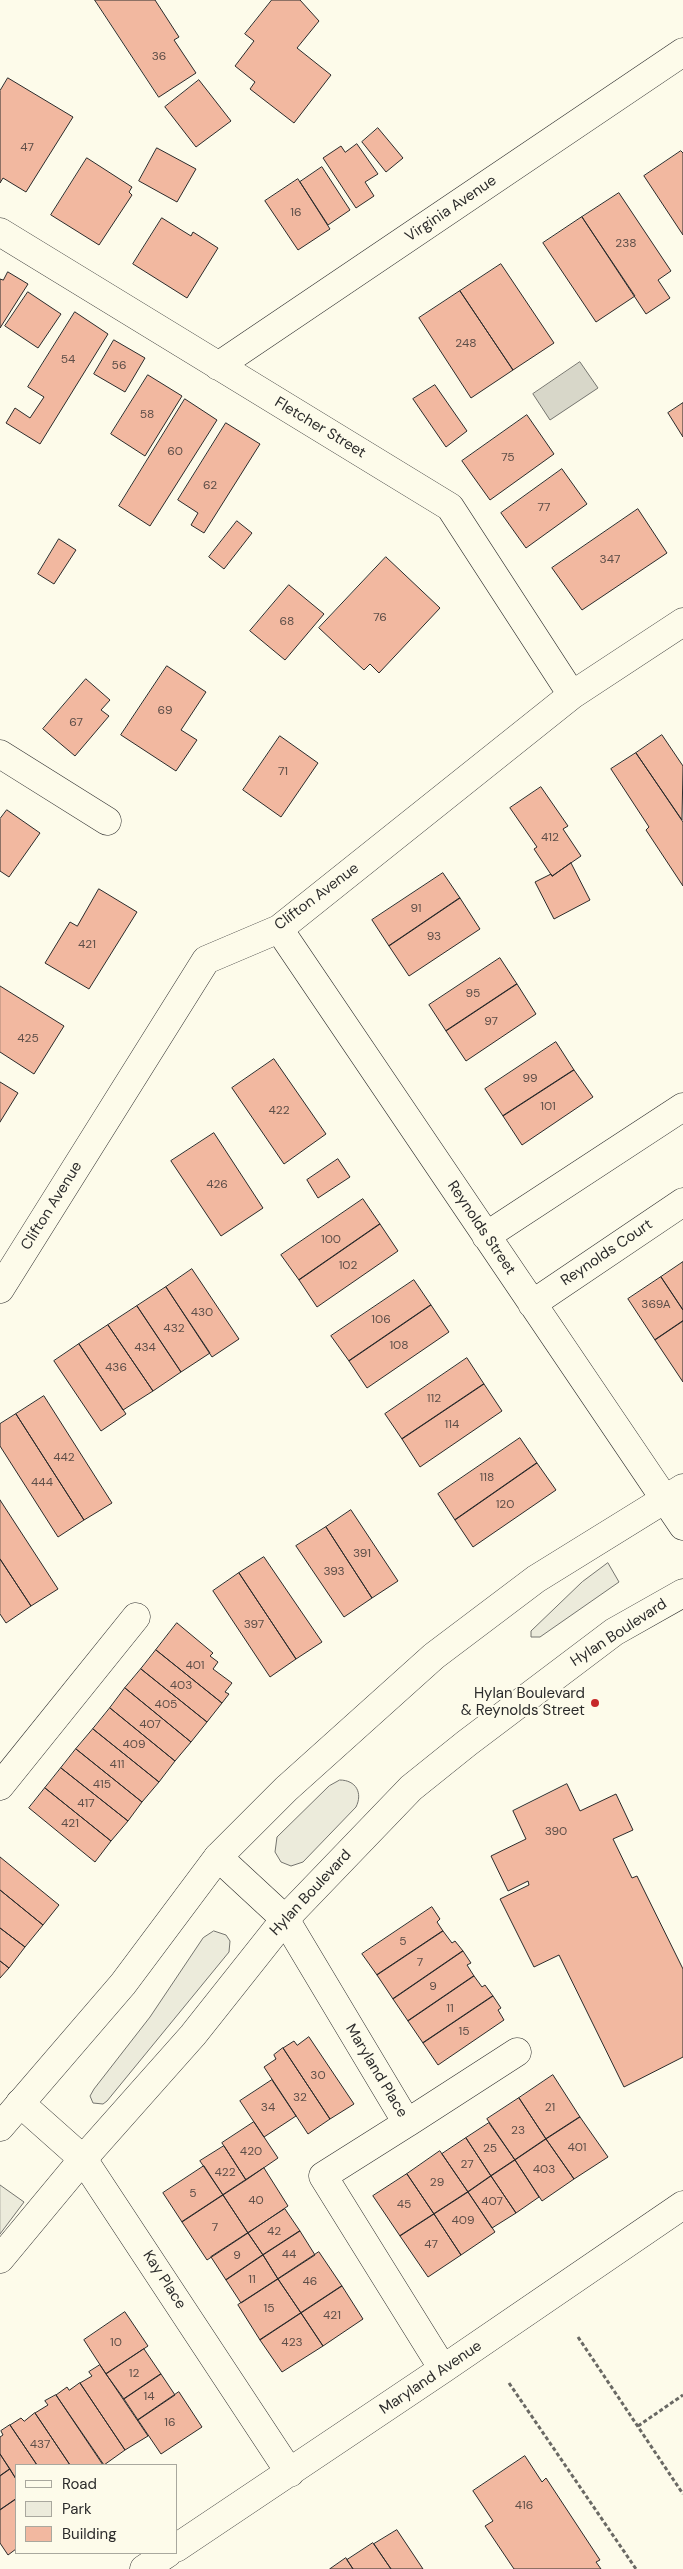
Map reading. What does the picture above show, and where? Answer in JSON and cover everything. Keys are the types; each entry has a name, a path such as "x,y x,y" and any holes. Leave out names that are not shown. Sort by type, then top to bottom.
{"street":[{"name":"Virginia Avenue","path":"218,366 683,52"},
{"name":"Fletcher Street","path":"0,232 450,507 572,695"},
{"name":"Clifton Avenue","path":"0,1290 206,960 279,929 572,695 683,622"},
{"path":"0,754 107,821"},
{"name":"Reynolds Street","path":"279,929 532,1304 674,1494 683,1526"},
{"path":"486,1236 683,1107"},
{"name":"Reynolds Court","path":"532,1304 683,1202"},
{"path":"0,2127 123,1984 218,1858 286,1789 434,1656 536,1580 674,1494"},
{"name":"Hylan Boulevard","path":"0,2259 83,2159 193,2035 285,1919 411,1788 467,1742 614,1632 683,1593"},
{"path":"0,1786 136,1617"},
{"name":"Maryland Place","path":"218,1858 285,1919 407,2123 323,2176 444,2370"},
{"path":"407,2123 517,2052"},
{"name":"Kay Place","path":"20,2103 83,2159 290,2472"},
{"name":"Maryland Avenue","path":"178,2547 444,2370 683,2205"},
{"path":"144,2569 166,2554"}],"path":[{"path":"578,2337 683,2494"},
{"path":"509,2383 636,2569"},
{"path":"638,2426 683,2395"}],"green space":[{"path":"608,1563 619,1582 540,1637 531,1637 531,1631 582,1582"},
{"path":"340,1780 350,1782 357,1788 359,1797 356,1807 303,1862 291,1866 281,1862 275,1852 277,1837 329,1786"},
{"path":"214,1931 226,1935 230,1941 229,1952 107,2101 103,2104 93,2103 90,2096 94,2089 150,2017 203,1938"},
{"path":"0,2185 24,2202 0,2234"}],"shaded area":[{"path":"580,362 598,388 550,420 533,394"}],"building":[{"path":"95,0 155,0 179,37 174,40 196,73 159,97"},
{"path":"272,0 300,0 319,21 297,48 331,75 294,123 250,89 255,82 235,66 254,41 245,34"},
{"path":"8,78 73,117 26,192 3,178 0,183 0,91"},
{"path":"199,80 231,121 196,147 165,107"},
{"path":"378,128 403,158 386,172 362,142"},
{"path":"357,144 378,174 365,182 374,196 356,208 323,158 341,146 345,152"},
{"path":"157,148 196,169 177,202 139,181"},
{"path":"681,151 683,153 683,235 644,176"},
{"path":"87,158 132,187 129,192 132,195 99,245 51,215"},
{"path":"322,167 350,210 328,225 300,182"},
{"path":"298,179 330,229 298,250 265,201"},
{"path":"619,193 671,271 658,280 670,298 646,314 582,217"},
{"path":"582,217 635,296 596,322 543,243"},
{"path":"162,218 191,236 193,232 218,248 187,298 133,264"},
{"path":"501,264 554,343 513,370 460,291"},
{"path":"8,272 28,284 0,328 0,279 3,280"},
{"path":"460,291 513,370 471,398 419,318"},
{"path":"28,292 61,314 38,348 5,326"},
{"path":"75,312 108,334 40,444 6,423 15,408 30,418 44,397 28,387"},
{"path":"114,340 145,358 125,392 94,374"},
{"path":"148,375 182,396 145,456 111,434"},
{"path":"435,385 467,431 446,447 413,399"},
{"path":"185,399 217,420 150,526 119,506"},
{"path":"683,403 683,437 668,413"},
{"path":"527,415 554,454 490,500 462,461"},
{"path":"226,423 260,444 204,533 191,525 198,513 178,500"},
{"path":"562,469 587,504 526,548 501,513"},
{"path":"638,509 667,553 582,610 552,568"},
{"path":"237,521 252,533 224,569 209,557"},
{"path":"59,539 76,550 54,584 38,574"},
{"path":"386,557 440,608 379,673 370,664 364,670 319,628"},
{"path":"289,585 324,614 285,660 250,631"},
{"path":"167,666 206,692 181,730 197,740 176,771 121,735"},
{"path":"86,679 110,700 101,710 109,716 75,756 43,729"},
{"path":"662,735 683,766 682,820 636,753"},
{"path":"280,736 318,763 281,817 243,790"},
{"path":"636,753 683,822 683,886 646,830 649,827 611,769"},
{"path":"541,787 568,826 563,829 581,856 552,876 534,849 537,847 510,808"},
{"path":"7,810 40,833 9,877 0,871 0,819"},
{"path":"571,863 590,900 554,919 535,882 551,874 552,876"},
{"path":"443,873 460,898 389,946 372,920"},
{"path":"99,889 137,912 89,989 45,963 70,922 77,926"},
{"path":"460,898 480,929 409,976 389,946"},
{"path":"500,958 517,984 446,1031 429,1005"},
{"path":"517,984 536,1014 466,1061 446,1031"},
{"path":"0,986 64,1026 34,1074 0,1052"},
{"path":"556,1042 574,1070 503,1116 485,1089"},
{"path":"274,1059 326,1134 284,1164 232,1088"},
{"path":"574,1070 593,1097 522,1145 503,1116"},
{"path":"0,1082 18,1093 0,1122"},
{"path":"214,1133 263,1208 221,1236 171,1161"},
{"path":"338,1159 350,1177 318,1198 307,1180"},
{"path":"363,1199 380,1224 299,1280 281,1255"},
{"path":"380,1224 398,1251 317,1307 299,1280"},
{"path":"683,1262 683,1310 661,1277"},
{"path":"192,1269 239,1339 212,1357 166,1287"},
{"path":"661,1277 683,1310 683,1321 655,1340 628,1299"},
{"path":"414,1280 431,1305 349,1361 331,1336"},
{"path":"166,1287 210,1353 181,1372 137,1306"},
{"path":"431,1305 449,1332 367,1388 349,1361"},
{"path":"137,1306 181,1372 153,1391 108,1325"},
{"path":"683,1321 683,1382 655,1340"},
{"path":"108,1325 153,1391 123,1410 79,1344"},
{"path":"79,1344 126,1414 101,1431 54,1361"},
{"path":"467,1358 484,1384 402,1439 385,1414"},
{"path":"484,1384 502,1411 420,1467 402,1439"},
{"path":"44,1396 112,1503 84,1520 16,1414"},
{"path":"16,1414 84,1520 58,1537 0,1446 0,1424"},
{"path":"520,1438 537,1463 455,1520 438,1494"},
{"path":"537,1463 556,1490 473,1547 455,1520"},
{"path":"0,1500 58,1589 31,1606 0,1559"},
{"path":"351,1510 398,1581 372,1598 326,1527"},
{"path":"326,1527 372,1598 344,1617 296,1546"},
{"path":"264,1557 322,1642 296,1659 239,1573"},
{"path":"0,1559 31,1606 6,1623 0,1614"},
{"path":"239,1573 296,1659 270,1677 213,1591"},
{"path":"177,1623 213,1653 210,1656 218,1662 213,1669 232,1683 225,1692 229,1694 222,1703 156,1650"},
{"path":"156,1650 222,1703 207,1722 141,1669"},
{"path":"141,1669 207,1722 191,1742 125,1688"},
{"path":"125,1688 191,1742 175,1761 110,1708"},
{"path":"110,1708 175,1761 159,1782 93,1729"},
{"path":"93,1729 159,1782 142,1802 76,1749"},
{"path":"76,1749 142,1802 128,1821 61,1768"},
{"path":"61,1768 128,1821 111,1841 45,1788"},
{"path":"567,1784 580,1811 616,1794 633,1830 613,1839 632,1878 637,1876 683,1969 683,2057 624,2087 559,1955 534,1967 500,1899 529,1885 528,1881 508,1891 491,1856 526,1839 513,1811"},
{"path":"45,1788 111,1841 95,1862 29,1808"},
{"path":"0,1857 59,1905 43,1925 0,1890"},
{"path":"0,1890 43,1925 25,1947 0,1928"},
{"path":"432,1907 440,1919 437,1922 443,1931 377,1975 362,1954"},
{"path":"0,1928 25,1947 9,1968 0,1961"},
{"path":"443,1931 452,1943 455,1941 463,1951 393,1999 377,1975"},
{"path":"463,1951 471,1963 467,1965 474,1976 408,2021 393,1999"},
{"path":"0,1961 9,1968 0,1978"},
{"path":"474,1976 482,1987 485,1985 493,1996 423,2043 408,2021"},
{"path":"493,1996 501,2008 498,2010 504,2020 438,2065 423,2043"},
{"path":"309,2037 354,2104 330,2119 283,2048 294,2041 297,2045"},
{"path":"283,2048 330,2119 308,2134 264,2067 276,2059 274,2055"},
{"path":"553,2075 580,2117 546,2139 519,2098"},
{"path":"272,2080 296,2116 264,2137 240,2101"},
{"path":"519,2098 546,2139 515,2160 487,2119"},
{"path":"580,2117 608,2157 574,2179 546,2139"},
{"path":"254,2122 278,2158 246,2180 222,2143"},
{"path":"489,2123 515,2160 491,2176 466,2138"},
{"path":"466,2138 491,2176 468,2192 442,2154"},
{"path":"546,2139 574,2179 542,2201 515,2160"},
{"path":"224,2146 246,2180 223,2195 200,2161"},
{"path":"440,2151 468,2192 434,2214 407,2174"},
{"path":"515,2160 539,2197 516,2213 491,2176"},
{"path":"204,2166 223,2195 182,2222 163,2193"},
{"path":"264,2168 288,2206 248,2233 223,2195"},
{"path":"407,2174 434,2214 400,2236 373,2196"},
{"path":"491,2176 516,2213 492,2228 468,2192"},
{"path":"468,2192 495,2232 461,2255 434,2214"},
{"path":"223,2195 248,2233 207,2260 182,2222"},
{"path":"285,2209 300,2231 263,2255 248,2233"},
{"path":"434,2214 461,2255 428,2277 400,2236"},
{"path":"300,2231 315,2255 278,2279 263,2255"},
{"path":"248,2233 263,2255 226,2280 211,2257"},
{"path":"319,2252 342,2286 301,2313 278,2279"},
{"path":"263,2255 278,2279 241,2303 226,2280"},
{"path":"278,2279 301,2313 260,2340 238,2305"},
{"path":"342,2286 363,2319 323,2346 301,2313"},
{"path":"125,2312 148,2346 106,2374 84,2340"},
{"path":"301,2313 323,2346 282,2372 260,2340"},
{"path":"144,2349 161,2374 124,2399 106,2374"},
{"path":"100,2365 148,2436 125,2450 80,2383 92,2376 89,2372"},
{"path":"161,2374 175,2395 138,2420 124,2399"},
{"path":"80,2383 125,2450 105,2464 103,2464 56,2395 67,2387 69,2390"},
{"path":"179,2392 202,2427 161,2454 138,2420"},
{"path":"56,2395 102,2464 69,2464 35,2413 48,2405 45,2401"},
{"path":"35,2413 69,2464 36,2464 10,2425 21,2418 24,2421"},
{"path":"10,2425 36,2464 15,2464 15,2477 0,2454 0,2437 3,2435 1,2431"},
{"path":"0,2454 10,2469 0,2476"},
{"path":"525,2456 542,2482 546,2478 600,2560 596,2562 601,2569 514,2569 485,2526 493,2521 473,2491"},
{"path":"10,2469 15,2477 15,2500 0,2510 0,2476"},
{"path":"15,2500 15,2550 8,2555 0,2543 0,2510"},
{"path":"397,2530 423,2569 391,2569 374,2544"},
{"path":"373,2543 391,2569 353,2569 347,2560"},
{"path":"346,2558 353,2569 330,2569"}],"place":[{"name":"Hylan Boulevard & Reynolds Street","path":"595,1703"}]}
